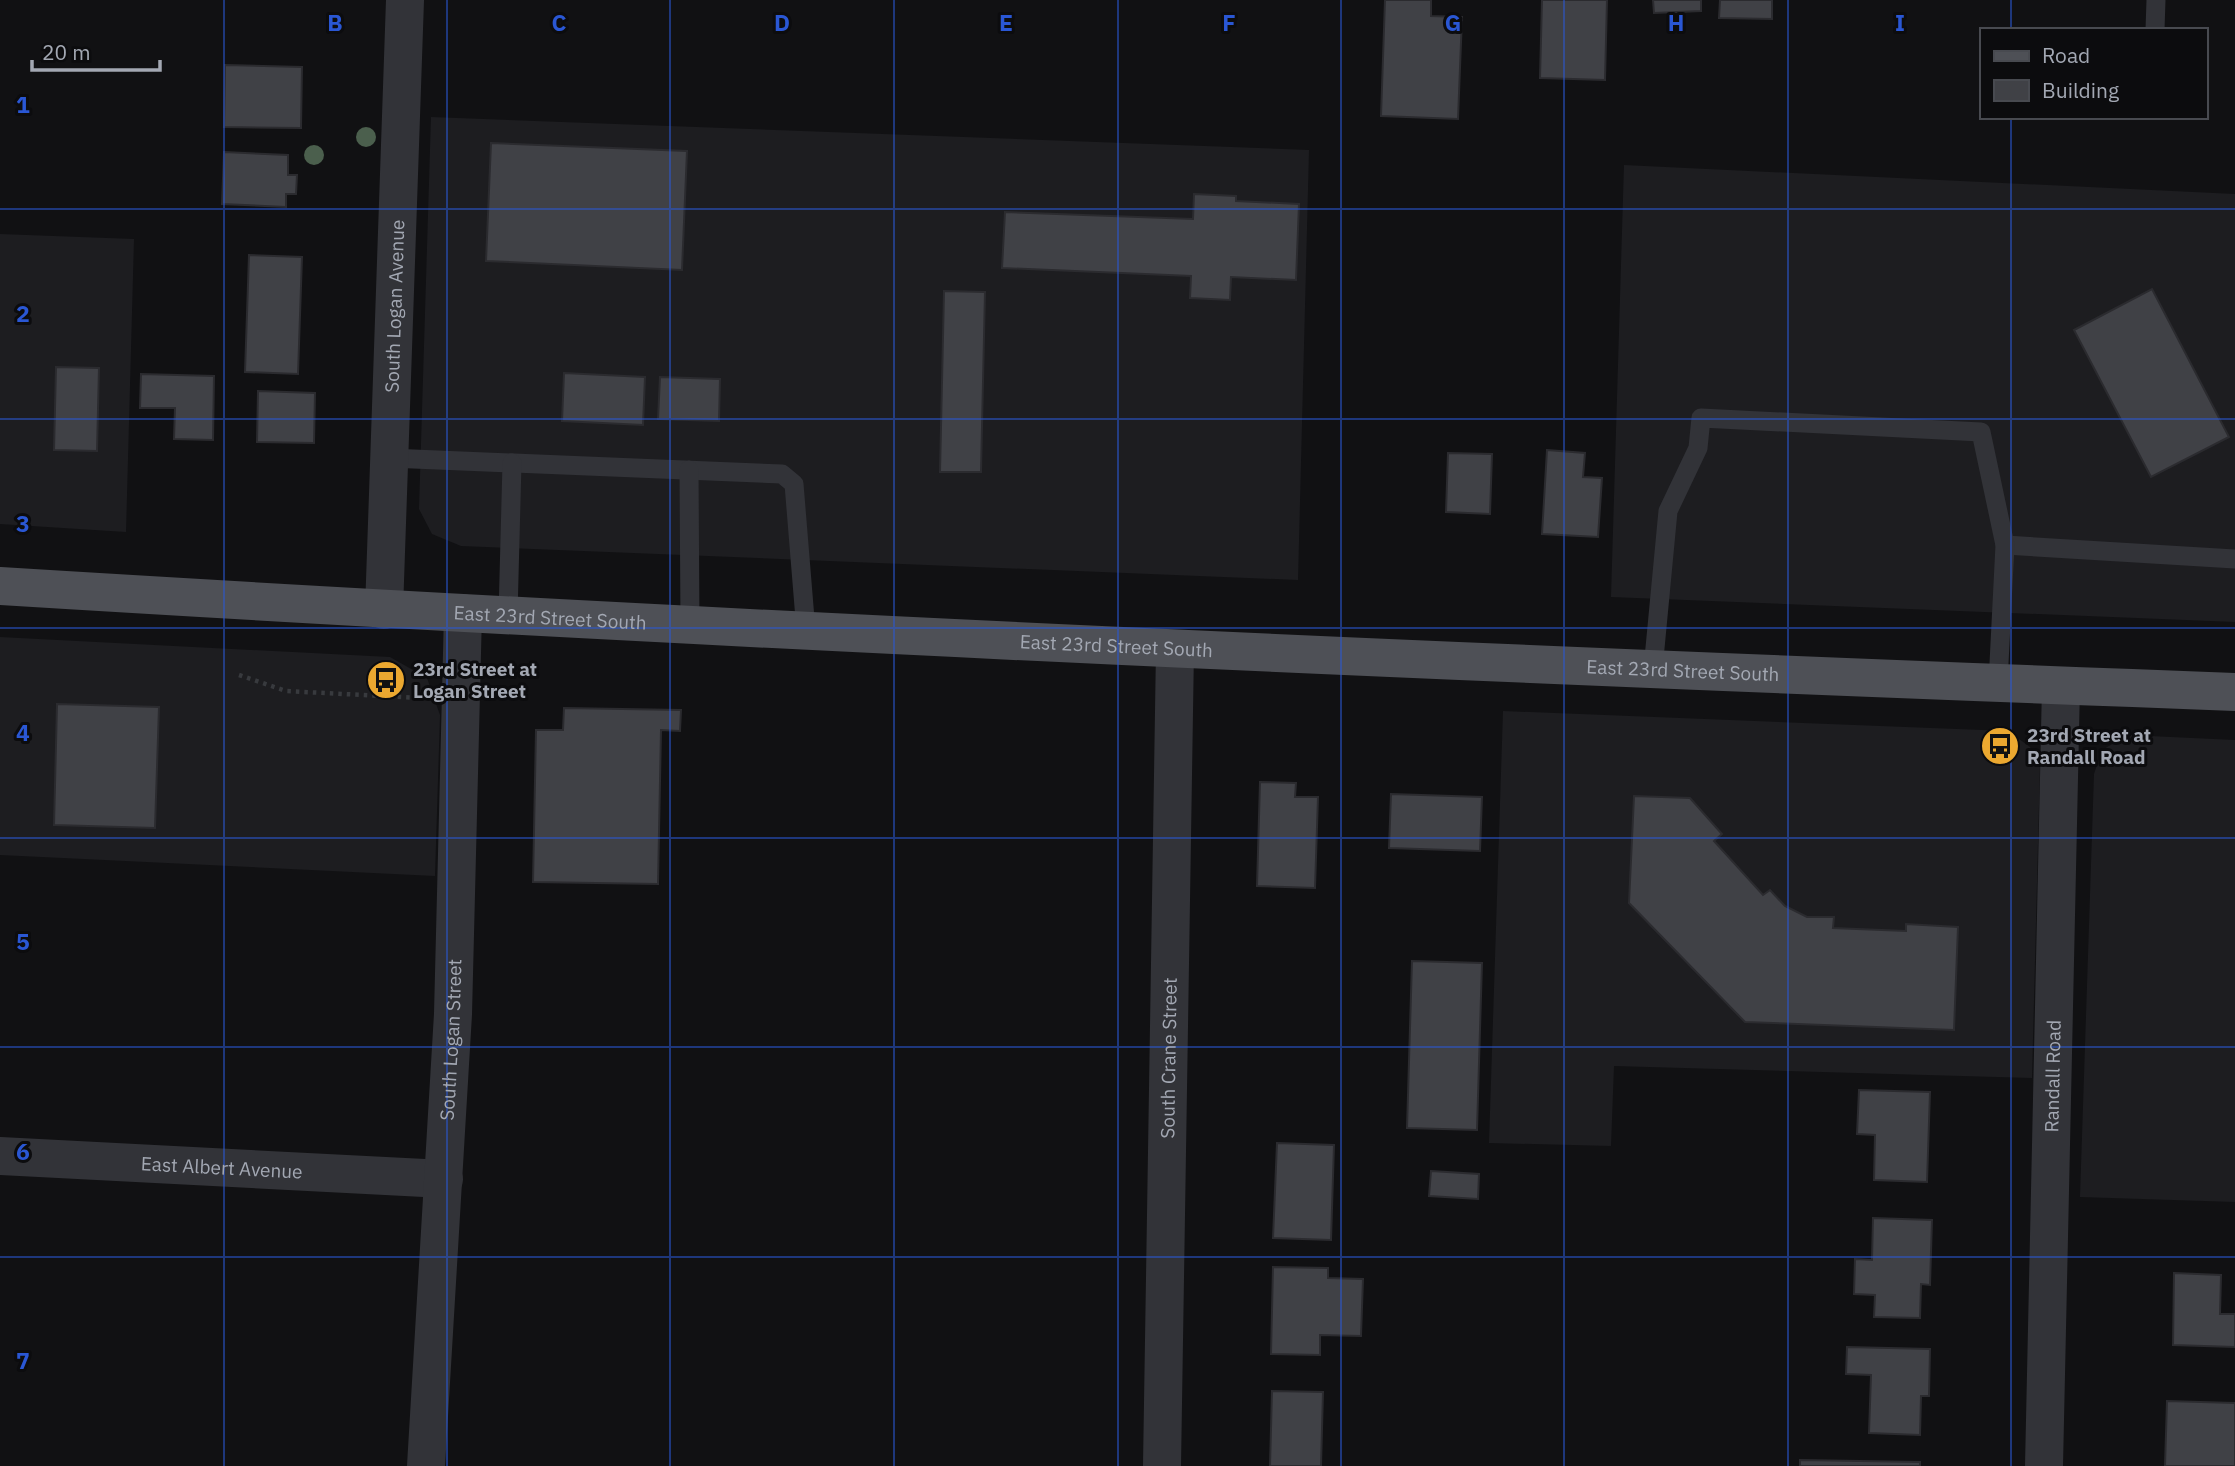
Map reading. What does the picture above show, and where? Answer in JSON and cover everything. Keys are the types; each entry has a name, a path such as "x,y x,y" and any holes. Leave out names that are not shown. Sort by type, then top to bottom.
{"main road":[{"name":"East 23rd Street South","path":"0,586 384,610 1175,649 2235,692"}],"street":[{"name":"South Logan Avenue","path":"384,610 405,0"},
{"name":"South Logan Street","path":"426,1466 454,989 463,613"},
{"name":"South Crane Street","path":"1162,1466 1175,649"},
{"name":"Randall Road","path":"2044,1466 2061,686"},
{"name":"East Albert Avenue","path":"0,1156 443,1179"}],"lane":[{"path":"2155,28 2156,0"},
{"path":"1653,669 1668,511 1698,448 1702,418 1981,432 2005,545 1998,683"},
{"path":"389,458 782,474 794,484 806,631"},
{"path":"508,615 512,463"},
{"path":"690,470 690,625"},
{"path":"2005,545 2235,559"}],"path":[{"path":"239,675 286,691 421,698"}],"shaded area":[{"path":"431,117 1309,150 1298,580 461,546 432,534 419,509"},
{"path":"1624,165 2235,194 2235,622 1611,597"},
{"path":"0,234 134,239 126,532 0,524"},
{"path":"0,637 390,657 427,678 440,715 435,876 0,855"},
{"path":"1503,711 2008,731 2030,747 2040,765 2032,1078 1614,1066 1611,1146 1489,1143"},
{"path":"2128,735 2235,740 2235,1202 2080,1197 2094,774 2102,750"}],"building":[{"path":"1385,0 1431,0 1431,16 1462,17 1458,119 1381,116"},
{"path":"1542,0 1607,0 1605,80 1540,78"},
{"path":"1653,0 1701,0 1701,11 1654,13"},
{"path":"1720,0 1772,0 1772,19 1719,18"},
{"path":"225,65 302,67 301,128 224,127"},
{"path":"491,143 687,151 682,270 486,261"},
{"path":"224,152 288,155 288,175 297,175 296,194 286,194 286,207 222,204"},
{"path":"1194,194 1236,196 1236,201 1299,204 1296,280 1231,277 1230,300 1190,298 1191,276 1002,268 1005,212 1193,219"},
{"path":"249,255 302,257 298,374 245,372"},
{"path":"2152,289 2229,437 2151,477 2074,330"},
{"path":"944,291 985,292 981,472 940,472"},
{"path":"56,367 99,368 97,451 54,450"},
{"path":"564,373 645,377 643,425 562,421"},
{"path":"141,374 214,376 213,440 174,439 175,408 140,408"},
{"path":"660,377 720,379 719,421 658,419"},
{"path":"258,391 315,393 314,443 257,442"},
{"path":"1547,450 1585,453 1583,477 1602,478 1598,537 1542,534"},
{"path":"1448,453 1492,454 1490,514 1446,512"},
{"path":"57,704 159,707 155,828 54,825"},
{"path":"564,708 681,710 680,731 661,730 658,884 533,882 536,730 563,730"},
{"path":"1260,782 1296,783 1295,797 1318,797 1315,888 1257,886"},
{"path":"1391,794 1482,797 1480,851 1389,848"},
{"path":"1634,796 1690,798 1722,834 1714,841 1763,895 1770,890 1785,906 1807,917 1834,917 1833,928 1906,931 1906,924 1958,927 1954,1030 1745,1022 1629,903"},
{"path":"1412,961 1482,963 1477,1130 1407,1128"},
{"path":"1859,1090 1930,1092 1927,1182 1874,1180 1875,1135 1857,1134"},
{"path":"1277,1143 1334,1145 1331,1240 1273,1238"},
{"path":"1431,1171 1479,1174 1478,1199 1429,1196"},
{"path":"1873,1218 1932,1220 1930,1285 1921,1284 1920,1318 1874,1317 1875,1295 1854,1294 1855,1259 1872,1260"},
{"path":"1273,1267 1328,1268 1328,1278 1363,1279 1361,1336 1320,1335 1320,1355 1271,1354"},
{"path":"2174,1273 2221,1275 2220,1314 2235,1314 2235,1347 2173,1345"},
{"path":"1847,1347 1930,1349 1929,1396 1921,1396 1920,1435 1869,1433 1871,1375 1846,1374"},
{"path":"1272,1391 1323,1392 1321,1466 1270,1466"},
{"path":"2167,1401 2235,1403 2235,1466 2165,1466"},
{"path":"1800,1460 1920,1462 1920,1466 1800,1466"}],"place":[{"name":"23rd Street at Logan Street","path":"386,680"},
{"name":"23rd Street at Randall Road","path":"2000,746"}]}
